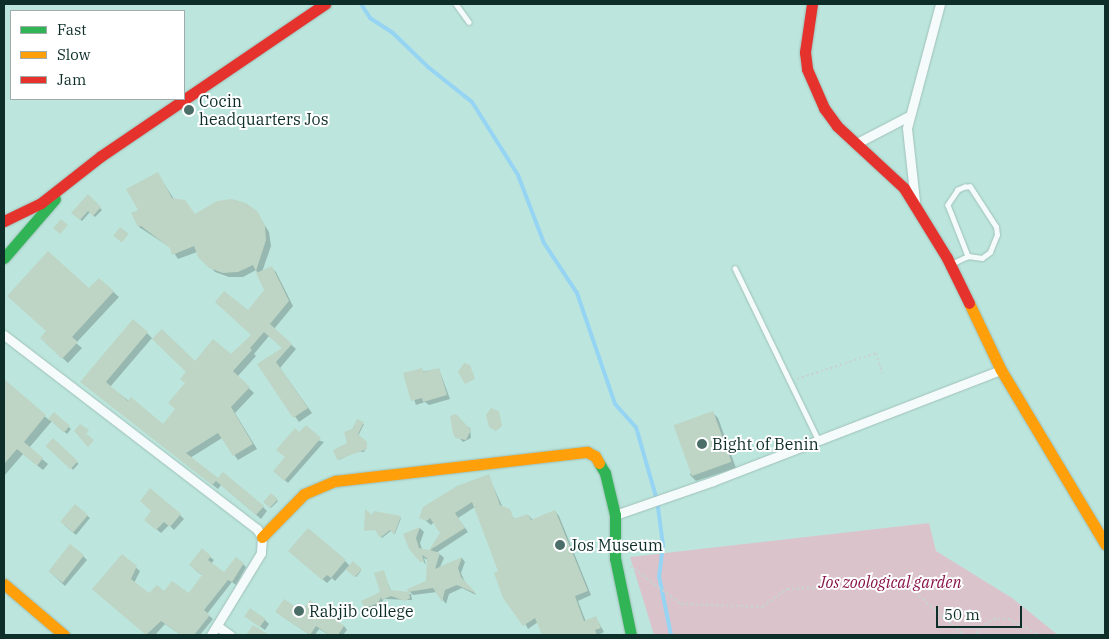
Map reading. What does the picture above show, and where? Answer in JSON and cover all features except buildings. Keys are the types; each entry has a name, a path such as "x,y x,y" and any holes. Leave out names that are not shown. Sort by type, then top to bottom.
{"street":[{"path":"185,99 325,4"},
{"path":"812,4 806,32 807,69 824,108 857,143 889,172 916,209 950,264 1001,370 1105,544"},
{"path":"916,209 907,150 909,116 940,4"},
{"path":"4,221 24,214 63,188 101,156 184,100"},
{"path":"857,143 909,116"},
{"path":"4,258 63,188"},
{"path":"4,335 252,524 262,536 263,546 256,566 211,635"},
{"path":"615,515 819,441 1001,370"},
{"path":"262,536 304,494 336,481 504,463 576,451 586,452 601,463 615,515 615,558 632,635"},
{"path":"4,584 64,635"},
{"path":"218,626 230,635"}],"lane":[{"path":"456,4 469,22"},
{"path":"950,264 968,256 982,258 990,252 997,235 996,227 970,188 965,187 958,190 948,205 968,256"},
{"path":"735,268 819,441"}],"path":[{"path":"790,381 876,353 882,373"},
{"path":"615,558 634,568 681,604 762,607 787,589 880,584 900,579 964,635"},
{"path":"977,635 977,631 993,619 1008,619 1039,635"}],"green space":[{"name":"Jos zoological garden","path":"929,523 936,551 1012,598 1058,635 654,635 630,557"}],"waterway":[{"path":"361,4 370,18 393,33 428,67 472,102 518,175 544,243 577,293 615,404 636,427 657,500 663,545 659,576 671,635"}],"traffic: fast":[{"path":"4,258 55,199"},
{"path":"599,463 605,473 615,515 615,558 631,635"}],"traffic: slow":[{"path":"969,303 1001,370 1105,544"},
{"path":"262,537 304,494 335,481 587,452 595,456 599,463"},
{"path":"4,584 64,635"}],"traffic: jam":[{"path":"185,99 325,4"},
{"path":"812,4 805,52 807,69 824,108 837,126 904,188 947,258 969,303"},
{"path":"4,221 41,203 101,156 184,100"}],"place":[{"name":"Cocin headquarters Jos","path":"189,110"},
{"name":"Bight of Benin","path":"702,444"},
{"name":"Jos Museum","path":"560,545"},
{"name":"Rabjib college","path":"299,611"}]}
